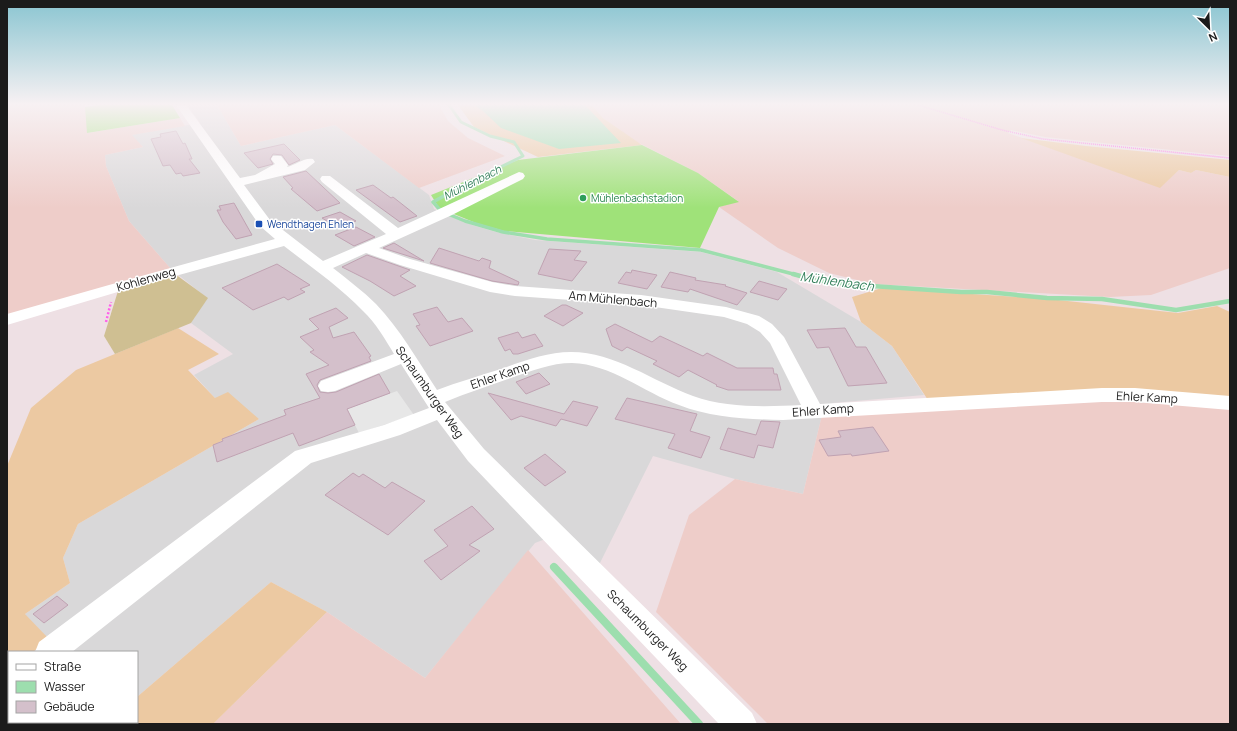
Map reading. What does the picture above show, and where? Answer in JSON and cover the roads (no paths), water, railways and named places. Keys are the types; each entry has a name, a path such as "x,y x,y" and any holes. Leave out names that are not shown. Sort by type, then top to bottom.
{"street":[{"name":"Schaumburger Weg","path":"205,139 265,223 286,242 346,286 370,308 386,327 437,405 476,455 741,724"},
{"path":"260,178 282,165 277,159"},
{"path":"236,183 301,167 309,162"},
{"path":"322,267 447,212 519,176"},
{"path":"326,179 396,234"},
{"name":"Kohlenweg","path":"7,320 115,288 286,242"},
{"name":"Am Mühlenbach","path":"366,248 404,262 490,287 515,291 641,300 726,312 753,320 766,328 778,341 814,411"},
{"path":"328,386 405,356"},
{"name":"Ehler Kamp","path":"50,651 303,456 392,430 437,405 536,363 558,358 580,358 602,362 686,400 711,408 738,412 783,413 1102,395 1135,395 1230,403"}],"water":[{"path":"532,139 617,139 621,143 559,149"}],"waterway":[{"name":"Mühlenbach","path":"472,181 523,156 514,142 502,139"},
{"name":"Mühlenbach","path":"441,211 433,202 473,180"},
{"name":"Mühlenbach","path":"448,214 465,221 503,232 547,239 701,250 797,275"},
{"name":"Mühlenbach","path":"793,274 815,280 857,285 961,292 987,292 1047,298 1102,299 1176,310 1230,301"},
{"path":"554,567 699,724"}],"place":[{"name":"Mühlenbachstadion","path":"583,198"},
{"name":"Wendthagen Ehlen","path":"259,224"}]}
